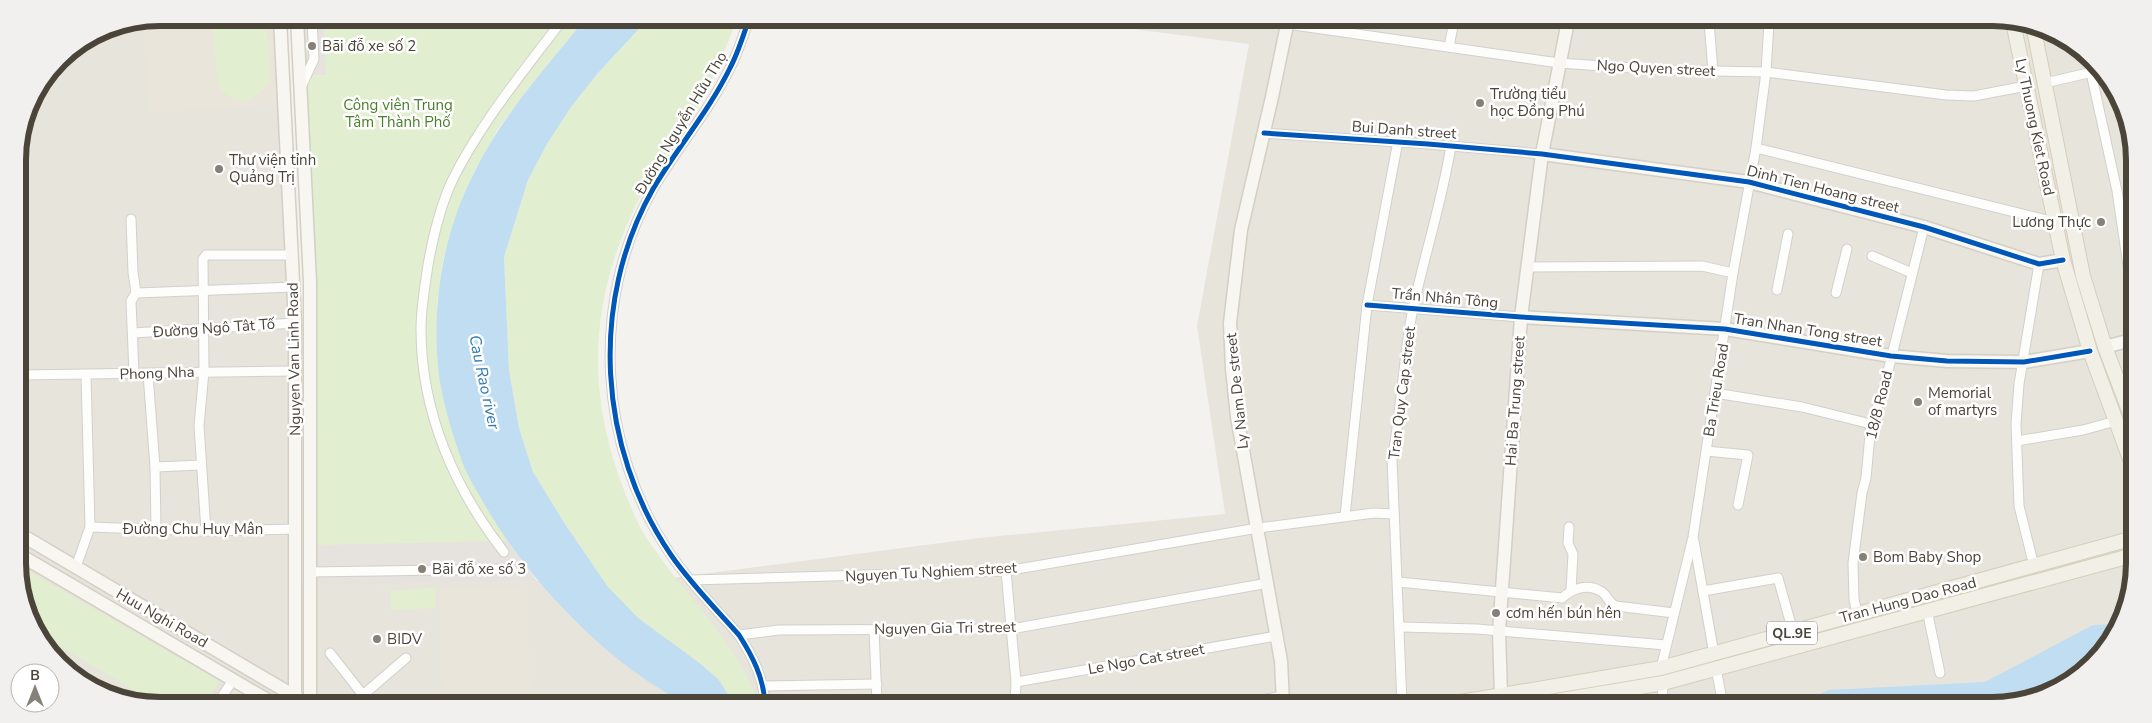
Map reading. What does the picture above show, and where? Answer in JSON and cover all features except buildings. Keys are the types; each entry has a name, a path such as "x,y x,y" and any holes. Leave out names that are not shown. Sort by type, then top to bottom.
{"main road":[{"name":"Ly Thuong Kiet Road","path":"2014,28 2063,260 2090,351 2126,449"},
{"name":"Ly Thuong Kiet Road","path":"2035,34 2075,241 2088,293 2105,347 2126,402"},
{"path":"2026,86 2044,83"},
{"path":"2090,351 2105,347"},
{"name":"Tran Hung Dao Road","path":"1615,696 1663,683 1793,632 2126,540"},
{"name":"Tran Hung Dao Road","path":"1515,696 1661,668 1715,661 1927,610 2126,557"},
{"path":"1926,595 1927,610"}],"street":[{"name":"Nguyen Van Linh Road","path":"280,26 295,323 295,572 298,697"},
{"name":"Nguyen Van Linh Road","path":"297,26 310,282 310,697"},
{"path":"300,88 314,59 312,26"},
{"path":"504,552 461,488 444,453 433,420 425,377 421,329 425,285 433,241 452,183 467,153 490,118 558,26"},
{"name":"Đường Nguyễn Hữu Thọ","path":"747,26 736,57 724,79 648,200 622,264 612,309 611,365 615,413 624,457 640,498 671,555 740,635 754,661 764,686 765,697"},
{"name":"Ly Nam De street","path":"1284,696 1281,661 1268,583 1237,417 1230,323 1242,230 1286,26"},
{"name":"Ngo Quyen street","path":"1314,26 1559,63 1661,70 1766,72 1946,95 1974,96 2026,86"},
{"path":"1449,46 1453,26"},
{"name":"Hai Ba Trung street","path":"1501,696 1499,632 1501,592 1521,317 1542,154 1567,26"},
{"path":"1709,26 1713,71"},
{"name":"Ba Trieu Road","path":"1661,668 1693,537 1733,273 1756,148 1766,72 1769,26"},
{"path":"2044,83 2091,73 2117,191 2126,252"},
{"name":"Bui Danh street","path":"1264,133 1542,154"},
{"path":"1346,516 1367,305 1398,142"},
{"name":"Tran Quy Cap street","path":"1402,696 1392,459 1399,422 1413,308 1445,181 1451,146"},
{"path":"1756,148 2055,222"},
{"name":"Dinh Tien Hoang street","path":"1542,154 1749,182 1924,227 2039,264 2063,260"},
{"path":"132,220 133,272 136,293 131,301 134,374"},
{"name":"18/8 Road","path":"1857,614 1854,600 1853,563 1862,493 1866,478 1871,424 1883,392 1924,227"},
{"path":"1777,290 1788,234"},
{"path":"1836,293 1847,249"},
{"path":"206,531 199,426 204,371 203,259 206,256 292,255"},
{"path":"1872,256 1912,273"},
{"path":"2034,566 2019,506 2016,404 2039,264"},
{"path":"1527,267 1702,266 1733,273"},
{"path":"136,293 294,287"},
{"name":"Trần Nhân Tông","path":"1367,305 1521,317"},
{"name":"Tran Nhan Tong street","path":"1521,317 1725,330 1891,356 1959,362 2024,362 2090,351"},
{"name":"Đường Ngô Tât Tố","path":"133,333 295,323"},
{"path":"2105,347 2126,341"},
{"name":"Phong Nha","path":"26,376 204,371 296,371"},
{"path":"148,374 155,467 156,529"},
{"path":"76,568 90,528 86,375"},
{"path":"1715,392 1802,407 1871,424"},
{"path":"2017,441 2076,432 2116,421"},
{"path":"1706,451 1748,456 1738,505"},
{"path":"155,467 201,465"},
{"name":"Nguyen Tu Nghiem street","path":"691,580 893,576 1006,571 1258,528 1374,513 1394,514"},
{"path":"1569,527 1568,543 1573,554 1571,590"},
{"name":"Đường Chu Huy Mân","path":"90,528 206,531 296,528"},
{"path":"1693,537 1722,696"},
{"name":"Huu Nghi Road","path":"26,538 295,697"},
{"name":"Huu Nghi Road","path":"26,558 262,697"},
{"path":"295,572 512,569"},
{"path":"1006,571 1016,682 1015,697"},
{"path":"1703,591 1778,578 1793,632"},
{"path":"1398,582 1562,598 1571,590 1588,588 1601,592 1609,603 1616,606 1674,614"},
{"name":"Nguyen Gia Tri street","path":"740,635 779,630 1011,629 1268,583"},
{"path":"103,604 114,590"},
{"path":"134,622 146,608"},
{"path":"1927,610 1940,673"},
{"path":"1400,627 1477,629 1666,645"},
{"path":"874,630 878,697"},
{"name":"Le Ngo Cat street","path":"1016,682 1276,636"},
{"path":"330,653 360,697"},
{"path":"362,697 406,658"},
{"path":"222,697 233,680"},
{"path":"1662,696 1663,683"},
{"path":"764,686 877,684"}],"shaded area":[{"path":"275,26 280,104 150,113 143,27"},
{"path":"277,26 289,213 296,586 671,578 979,538 1225,514 1197,326 1249,44 1118,27 1992,26 2026,31 2043,36 2059,44 2092,72 2112,101 2119,117 2126,160 2126,563 2121,597 2116,614 2108,630 2086,657 2066,674 2043,687 2009,696 160,697 126,692 109,687 93,679 66,657 54,644 40,622 33,606 26,563 27,143 36,109 49,86 72,60 93,44 117,33 143,27"},
{"name":"Bãi đỗ xe số 2","path":"298,26 323,26 326,75 301,75"},
{"path":"1457,26 1561,26 1554,58 1454,43"},
{"name":"Bãi đỗ xe số 3","path":"507,541 537,581 316,586 314,545"},
{"path":"520,587 527,593 530,697 442,697 439,590"}],"green space":[{"path":"213,26 265,26 270,57 270,77 265,88 252,98 240,100 228,95 218,86"},
{"name":"Công viên Trung Tâm Thành Phố","path":"298,26 579,26 498,129 474,172 454,221 443,261 437,303 438,367 450,422 467,473 518,558 537,581 316,586"},
{"path":"642,26 734,26 699,105 642,193 622,236 609,278 601,319 598,361 601,402 609,444 623,486 641,529 728,645 740,663 756,697 730,697 718,679 638,618 608,587 565,524 533,472 519,428 509,370 504,257 528,180 547,144 571,107 598,73"},
{"path":"27,570 219,681 210,697 144,696 52,641 33,606"},
{"path":"435,588 436,608 391,610 390,591"}],"water":[{"name":"Cau Rao river","path":"579,26 642,26 598,73 571,107 547,144 528,180 504,257 509,370 519,428 533,472 565,524 608,587 638,618 718,679 730,697 671,697 609,652 585,630 550,595 510,544 470,479 453,434 439,378 437,341 439,291 448,241 464,194 486,150 540,74"},
{"path":"2111,624 2098,644 2080,663 2051,683 2026,692 2009,696 1816,696 1828,690 1985,682 2093,625"}],"cycle path":[{"path":"747,26 736,56 722,84 653,189 632,233 619,279 611,326 611,374 616,422 628,469 647,513 679,566 739,635 756,667 764,697"},
{"path":"1264,133 1542,154 1749,182 1924,227 2039,264 2063,260"},
{"path":"1367,305 1521,317 1725,329 1891,356 1947,361 2024,362 2090,351"}],"place":[{"name":"Bãi đỗ xe số 2","path":"312,46"},
{"name":"Trường tiểu học Đồng Phú","path":"1480,103"},
{"name":"Thư viện tỉnh Quảng Trị","path":"219,169"},
{"name":"Lương Thực","path":"2101,222"},
{"name":"Memorial of martyrs","path":"1918,402"},
{"name":"Bom Baby Shop","path":"1863,557"},
{"name":"Bãi đỗ xe số 3","path":"422,569"},
{"name":"cơm hến bún hên","path":"1496,613"},
{"name":"BIDV","path":"377,639"}]}
